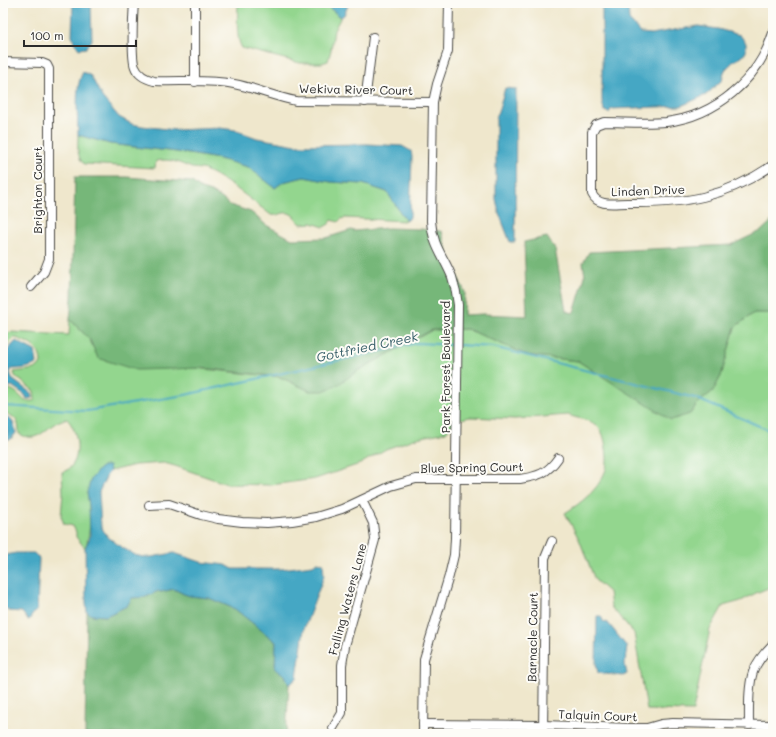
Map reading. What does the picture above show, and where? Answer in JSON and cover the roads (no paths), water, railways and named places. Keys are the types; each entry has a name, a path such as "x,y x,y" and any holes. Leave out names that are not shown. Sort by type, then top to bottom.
{"street":[{"name":"Wekiva River Court","path":"134,3 133,63 143,77 154,81 234,84 279,98 296,101 433,102"},
{"path":"195,3 195,82"},
{"name":"Park Forest Boulevard","path":"423,734 424,660 454,555 458,390 458,305 453,279 437,250 432,229 433,102 437,84 448,51 449,3"},
{"name":"Linden Drive","path":"773,33 764,54 751,74 735,91 714,106 702,112 677,120 656,122 604,122 596,125 592,132 592,194 594,198 602,203 658,204 698,199 726,190 747,181 773,165"},
{"path":"366,102 373,37"},
{"name":"Brighton Court","path":"3,62 38,62 47,65 49,69 49,259 44,272 31,287"},
{"name":"Blue Spring Court","path":"149,505 169,504 201,515 242,522 267,523 292,521 316,517 342,509 391,486 407,481 456,478 520,479 547,471 558,458"},
{"name":"Falling Waters Lane","path":"333,728 342,712 342,665 345,646 375,540 373,523 362,500"},
{"name":"Barnacle Court","path":"543,734 546,558 552,541"},
{"path":"749,725 749,698 753,672 761,656 773,644"},
{"name":"Talquin Court","path":"423,724 543,725 631,728 647,728 661,724 673,723 773,725"}],"water":[{"path":"73,3 91,3 92,40 86,48 79,49 72,36"},
{"path":"323,3 349,3 344,15 341,17"},
{"path":"601,3 628,3 629,20 641,33 651,34 698,26 718,29 740,35 746,43 746,52 725,70 722,80 706,95 681,106 611,109 609,113 604,110 602,101"},
{"path":"83,72 91,76 102,97 119,117 132,124 175,130 220,128 235,130 257,138 296,145 367,144 402,146 411,151 412,157 410,217 406,221 387,192 363,184 331,182 304,177 283,182 275,188 248,167 219,159 177,152 110,144 78,135 77,94 80,78"},
{"path":"505,88 516,89 515,242 510,242 499,213 496,199 496,119"},
{"path":"16,341 35,351 37,363 35,365 12,369 10,372 12,379 31,393 32,398 27,399 25,395 12,386 3,388 3,382 5,380 3,373 3,355"},
{"path":"3,415 11,420 15,427 16,433 10,440 7,439 7,429 3,425"},
{"path":"109,466 110,471 99,492 101,527 108,537 135,555 151,557 174,553 201,562 226,565 233,569 281,569 313,565 317,562 323,563 324,576 304,629 297,678 289,685 285,675 275,669 276,642 235,609 209,598 190,596 174,589 161,592 158,591 146,597 132,598 127,606 106,616 92,615 87,612 85,548 90,537 87,492 91,479 100,468"},
{"path":"16,553 34,553 39,558 37,611 29,620 22,612 9,611 3,607 3,554 6,555"},
{"path":"597,616 601,616 603,621 609,624 627,647 625,664 627,674 623,676 598,673 596,664"}],"waterway":[{"name":"Gottfried Creek","path":"3,406 87,411 185,395 417,343 455,345"},
{"name":"Gottfried Creek","path":"459,345 493,347 695,398 773,432"}]}
